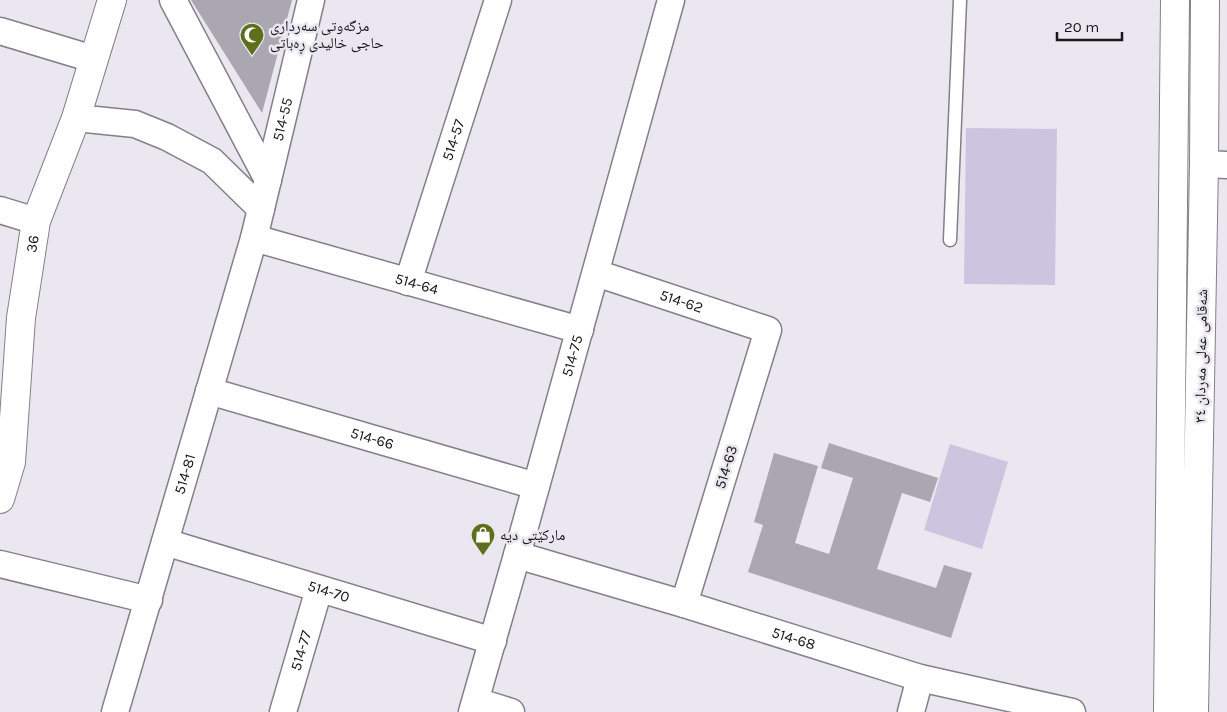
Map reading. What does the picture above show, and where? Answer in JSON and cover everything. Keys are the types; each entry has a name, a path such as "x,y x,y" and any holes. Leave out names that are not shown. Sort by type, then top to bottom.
{"main road":[{"name":"36","path":"0,499 11,462 21,318 36,221 76,118 112,0"},
{"name":"شەقامی عەلی مەردان ٣٤","path":"1168,712 1175,0"},
{"name":"شەقامی عەلی مەردان ٣٤","path":"1194,712 1216,164 1206,0"}],"street":[{"path":"173,0 268,180"},
{"name":"514-55","path":"254,238 312,0"},
{"name":"514-57","path":"408,282 498,0"},
{"name":"514-75","path":"474,707 671,0"},
{"path":"0,31 93,59"},
{"path":"76,118 135,124 167,137 212,161 261,209"},
{"path":"0,210 36,221"},
{"name":"514-64","path":"254,238 580,330"},
{"name":"514-81","path":"115,712 254,238"},
{"name":"514-62","path":"596,273 768,330"},
{"name":"514-63","path":"684,604 768,330"},
{"name":"514-66","path":"209,391 536,486"},
{"name":"514-70","path":"165,542 493,641"},
{"name":"514-68","path":"517,555 684,604 920,678 1072,712"},
{"path":"0,564 149,600"},
{"name":"514-77","path":"283,712 319,589"},
{"path":"910,712 920,678"},
{"path":"474,707 511,712"}],"lane":[{"path":"950,240 960,0"}],"shaded area":[{"path":"966,128 1057,129 1055,285 964,284"},
{"path":"950,444 1008,462 982,549 924,530"}],"building":[{"name":"مزگەوتی سەرداری حاجی خالیدی ڕەباتی","path":"191,0 292,0 262,113"},
{"path":"829,443 938,478 930,502 902,493 877,569 936,588 944,565 972,573 951,638 748,572 763,525 754,522 774,453 818,466 795,543 829,554 853,478 821,468"}],"place":[{"name":"مزگەوتی سەرداری حاجی خالیدی ڕەباتی","path":"252,56"},
{"name":"مارکێتی دیە","path":"483,556"}]}
